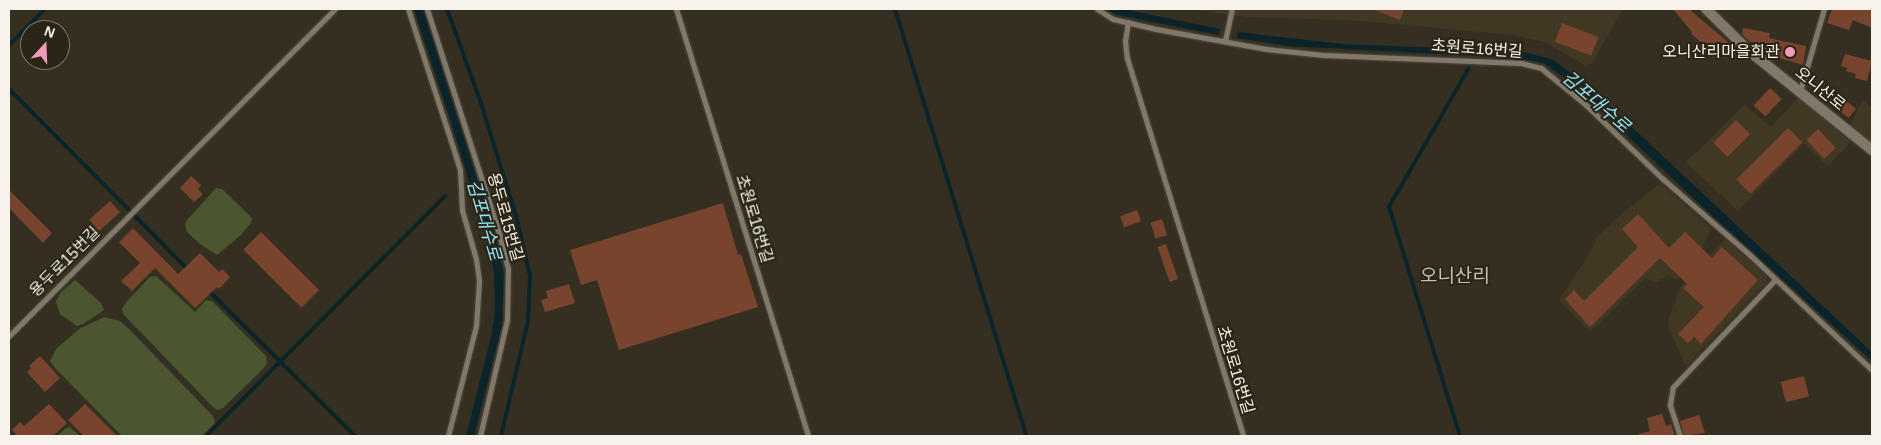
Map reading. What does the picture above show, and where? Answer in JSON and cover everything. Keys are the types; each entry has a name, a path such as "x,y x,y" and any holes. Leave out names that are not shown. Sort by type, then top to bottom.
{"street":[{"name":"오니산로","path":"1706,9 1748,50 1872,150"}],"lane":[{"name":"용두로15번길","path":"9,336 268,74 335,9"},
{"path":"408,9 460,170 462,210 476,259 479,281 476,326 448,436"},
{"name":"용두로15번길","path":"427,9 500,237 508,269 508,320 480,436"},
{"name":"초원로16번길","path":"676,9 808,436"},
{"name":"초원로16번길","path":"1097,9 1113,19 1266,49 1324,54 1512,63 1541,68 1586,105 1663,179 1872,370"},
{"path":"1225,42 1232,9"},
{"path":"1800,92 1824,9"},
{"name":"초원로16번길","path":"1128,22 1125,40 1127,58 1243,436"},
{"path":"1680,436 1670,404 1673,387 1775,280"}],"shaded area":[{"path":"1188,9 1623,9 1592,63 1586,66 1545,42 1512,35 1363,21 1246,17"},
{"path":"1799,97 1851,142 1829,165 1823,162 1804,144 1738,211 1686,162 1745,105 1771,127"},
{"path":"1863,100 1872,108 1872,143 1850,125"},
{"path":"1658,185 1664,187 1711,228 1700,254 1677,279 1668,276 1656,282 1645,278 1592,330 1587,329 1559,300 1593,248 1597,237 1618,217"},
{"path":"1725,239 1766,275 1768,281 1686,366 1668,327 1669,317 1680,287"}],"green space":[{"path":"216,188 222,189 252,218 251,223 241,235 217,255 200,244 187,232 185,225 187,220"},
{"path":"156,276 195,312 206,300 212,301 266,356 267,363 263,369 223,408 217,410 212,406 124,315 122,309 127,301 150,277"},
{"path":"75,280 101,303 104,310 77,326 60,314 56,302 60,293"},
{"path":"104,317 120,321 129,329 213,416 215,423 202,436 122,436 55,368 50,361 56,349 79,329"},
{"path":"70,427 80,436 57,436 66,428"}],"water":[{"name":"김포대수로","path":"414,9 423,9 497,242 504,274 502,325 474,436 466,436 492,333 495,312 494,272 487,241 455,135"},
{"path":"1104,9 1123,9 1220,29 1219,35 1118,15"},
{"name":"김포대수로","path":"1238,32 1343,44 1520,51 1554,60 1589,87 1872,352 1872,361 1706,210 1572,83 1544,63 1515,58 1288,46 1237,38"}],"building":[{"path":"1372,9 1404,9 1400,20"},
{"path":"1673,9 1689,9 1729,43 1718,56 1691,34 1692,32"},
{"path":"1832,9 1872,9 1872,28 1853,20 1849,30 1827,23"},
{"path":"1562,23 1598,37 1591,56 1555,42"},
{"path":"1743,28 1770,33 1769,38 1806,46 1803,65 1762,53 1753,45 1754,42 1750,42 1742,34"},
{"path":"1845,54 1872,61 1867,81 1855,78 1856,74 1846,71 1847,68 1841,66"},
{"path":"1770,88 1782,99 1765,116 1754,106"},
{"path":"1843,98 1856,109 1848,118 1835,107"},
{"path":"1736,120 1750,134 1728,157 1713,143"},
{"path":"1788,128 1802,142 1751,194 1736,180"},
{"path":"1818,129 1836,148 1824,159 1806,140"},
{"path":"191,176 201,185 198,189 203,194 194,202 180,188"},
{"path":"9,190 52,233 43,243 9,208"},
{"path":"110,201 120,212 99,231 89,220"},
{"path":"723,203 738,255 741,254 758,307 619,350 597,280 581,285 570,250"},
{"path":"1137,210 1141,221 1124,227 1120,216"},
{"path":"1638,214 1669,248 1685,232 1712,258 1722,247 1758,280 1701,344 1694,337 1688,343 1678,334 1704,307 1683,288 1687,284 1660,258 1590,327 1565,299 1574,290 1584,301 1638,247 1622,229"},
{"path":"1162,219 1167,235 1155,239 1151,223"},
{"path":"133,228 178,274 200,253 219,272 222,269 230,277 219,289 217,287 195,308 155,268 132,291 121,281 140,263 119,242"},
{"path":"261,232 319,290 301,308 243,250"},
{"path":"1166,244 1178,279 1170,282 1157,247"},
{"path":"569,284 575,303 545,312 541,300 548,298 546,291"},
{"path":"40,356 60,378 45,392 27,372 31,368 29,366"},
{"path":"1804,376 1809,396 1786,402 1781,382"},
{"path":"49,404 67,423 53,436 13,436 16,434 12,430 20,422 24,426"},
{"path":"85,404 117,436 84,436 68,420"},
{"path":"1662,414 1666,426 1671,424 1675,436 1640,436 1639,434 1650,431 1647,418"},
{"path":"1699,415 1705,433 1684,436 1680,421"}],"waterway":[{"path":"9,45 45,9"},
{"path":"447,9 481,103 516,216 530,275 528,321 501,436"},
{"path":"895,9 1026,436"},
{"path":"1460,436 1389,207 1469,68"},
{"path":"9,89 130,211"},
{"path":"206,436 445,196"},
{"path":"135,216 188,270"},
{"path":"209,291 355,436"}],"place":[{"name":"오니산리마을회관","path":"1790,52"}],"district":[{"name":"오니산리","path":"1455,276"}]}
